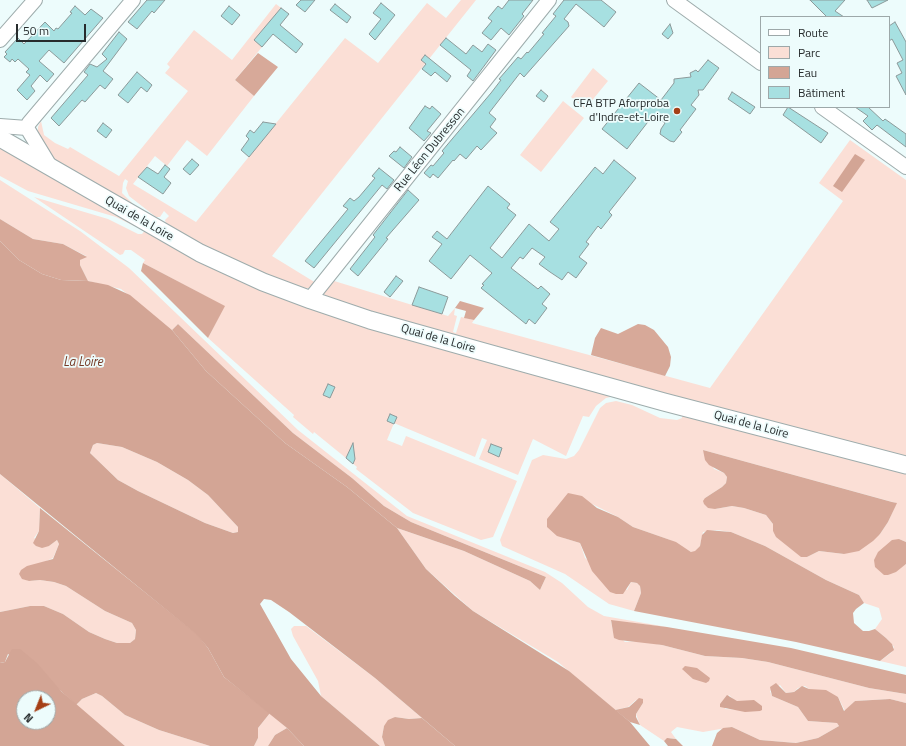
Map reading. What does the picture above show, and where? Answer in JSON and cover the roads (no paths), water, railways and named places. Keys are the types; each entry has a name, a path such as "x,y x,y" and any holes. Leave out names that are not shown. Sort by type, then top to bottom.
{"main road":[{"name":"Quai de la Loire","path":"0,138 200,253 263,282 311,300 370,320 664,402 906,465"}],"street":[{"path":"0,40 34,0"},
{"path":"50,166 28,128 28,123 34,114 133,0"},
{"name":"Rue Léon Dubresson","path":"311,300 549,0"},
{"path":"676,0 760,62"},
{"path":"823,108 906,167"},
{"path":"0,126 28,128"}],"water":[{"path":"855,154 865,160 842,192 833,186"},
{"name":"La Loire","path":"0,241 19,260 42,274 61,280 88,281 108,285 130,295 172,330 206,371 285,443 347,487 397,528 426,569 455,596 473,611 569,671 630,722 650,746 455,746 375,678 289,612 271,600 264,599 260,604 291,659 321,696 380,746 304,746 287,728 224,677 208,648 196,634 0,474","holes":["97,443 122,447 157,462 188,480 208,495 238,527 238,532 233,533 205,523 138,491 118,480 90,453 93,445"]},
{"path":"12,649 20,649 37,663 61,691 125,746 0,746 0,663 5,662"},
{"path":"727,695 737,701 754,700 762,706 762,710 745,712 720,707 720,704"},
{"path":"667,738 676,739 683,746 668,746 664,741"}],"place":[{"name":"CFA BTP Aforproba d'Indre-et-Loire","path":"677,111"}]}
